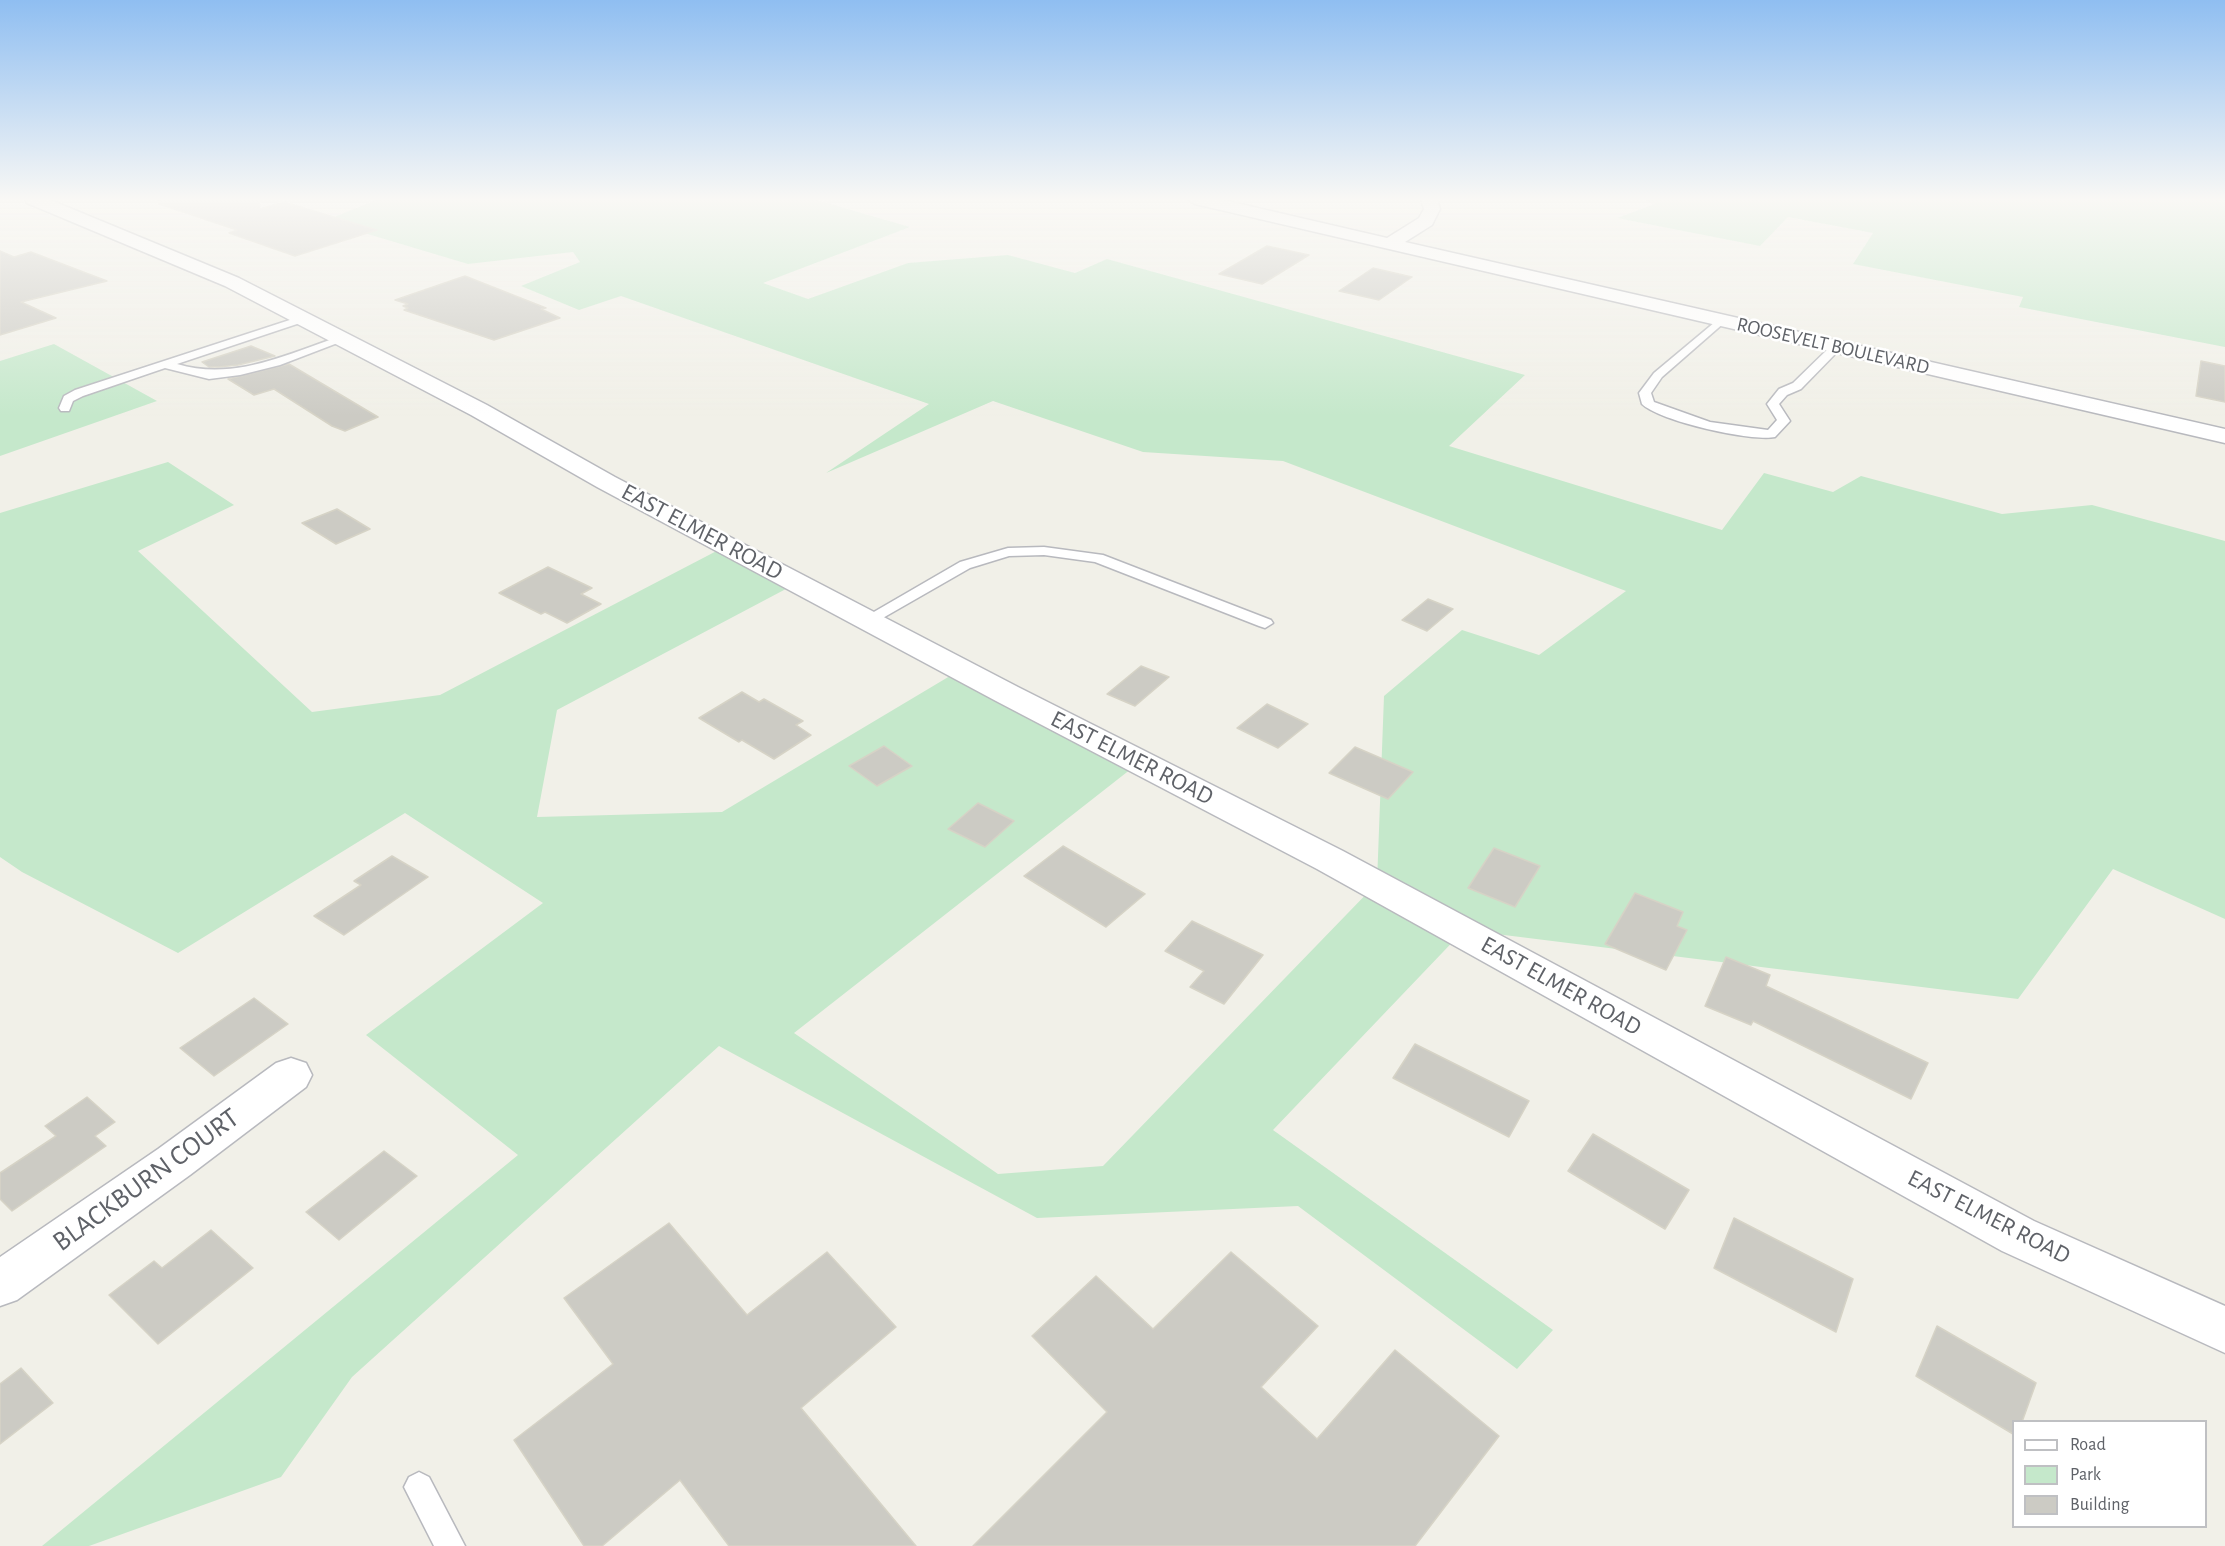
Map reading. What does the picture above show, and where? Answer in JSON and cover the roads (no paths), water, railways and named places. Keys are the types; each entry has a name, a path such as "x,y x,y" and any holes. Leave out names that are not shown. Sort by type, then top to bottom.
{"street":[{"name":"EAST ELMER ROAD","path":"205,271 231,282 479,410 546,450 1330,860 2018,1236 2225,1330"},
{"name":"ROOSEVELT BOULEVARD","path":"1508,271 2225,436"},
{"name":"BLACKBURN COURT","path":"0,1284 174,1162 291,1076"}],"lane":[{"path":"65,408 68,399 79,393 302,319"},
{"path":"1720,320 1658,375 1645,393 1648,404 1673,417 1721,428 1772,434 1784,422 1773,404 1783,392 1797,387 1836,347"},
{"path":"164,364 185,371 210,375 236,373 342,339"},
{"path":"868,620 965,565 1008,552 1044,550 1098,558 1265,623"},
{"path":"419,1487 450,1546"}]}
